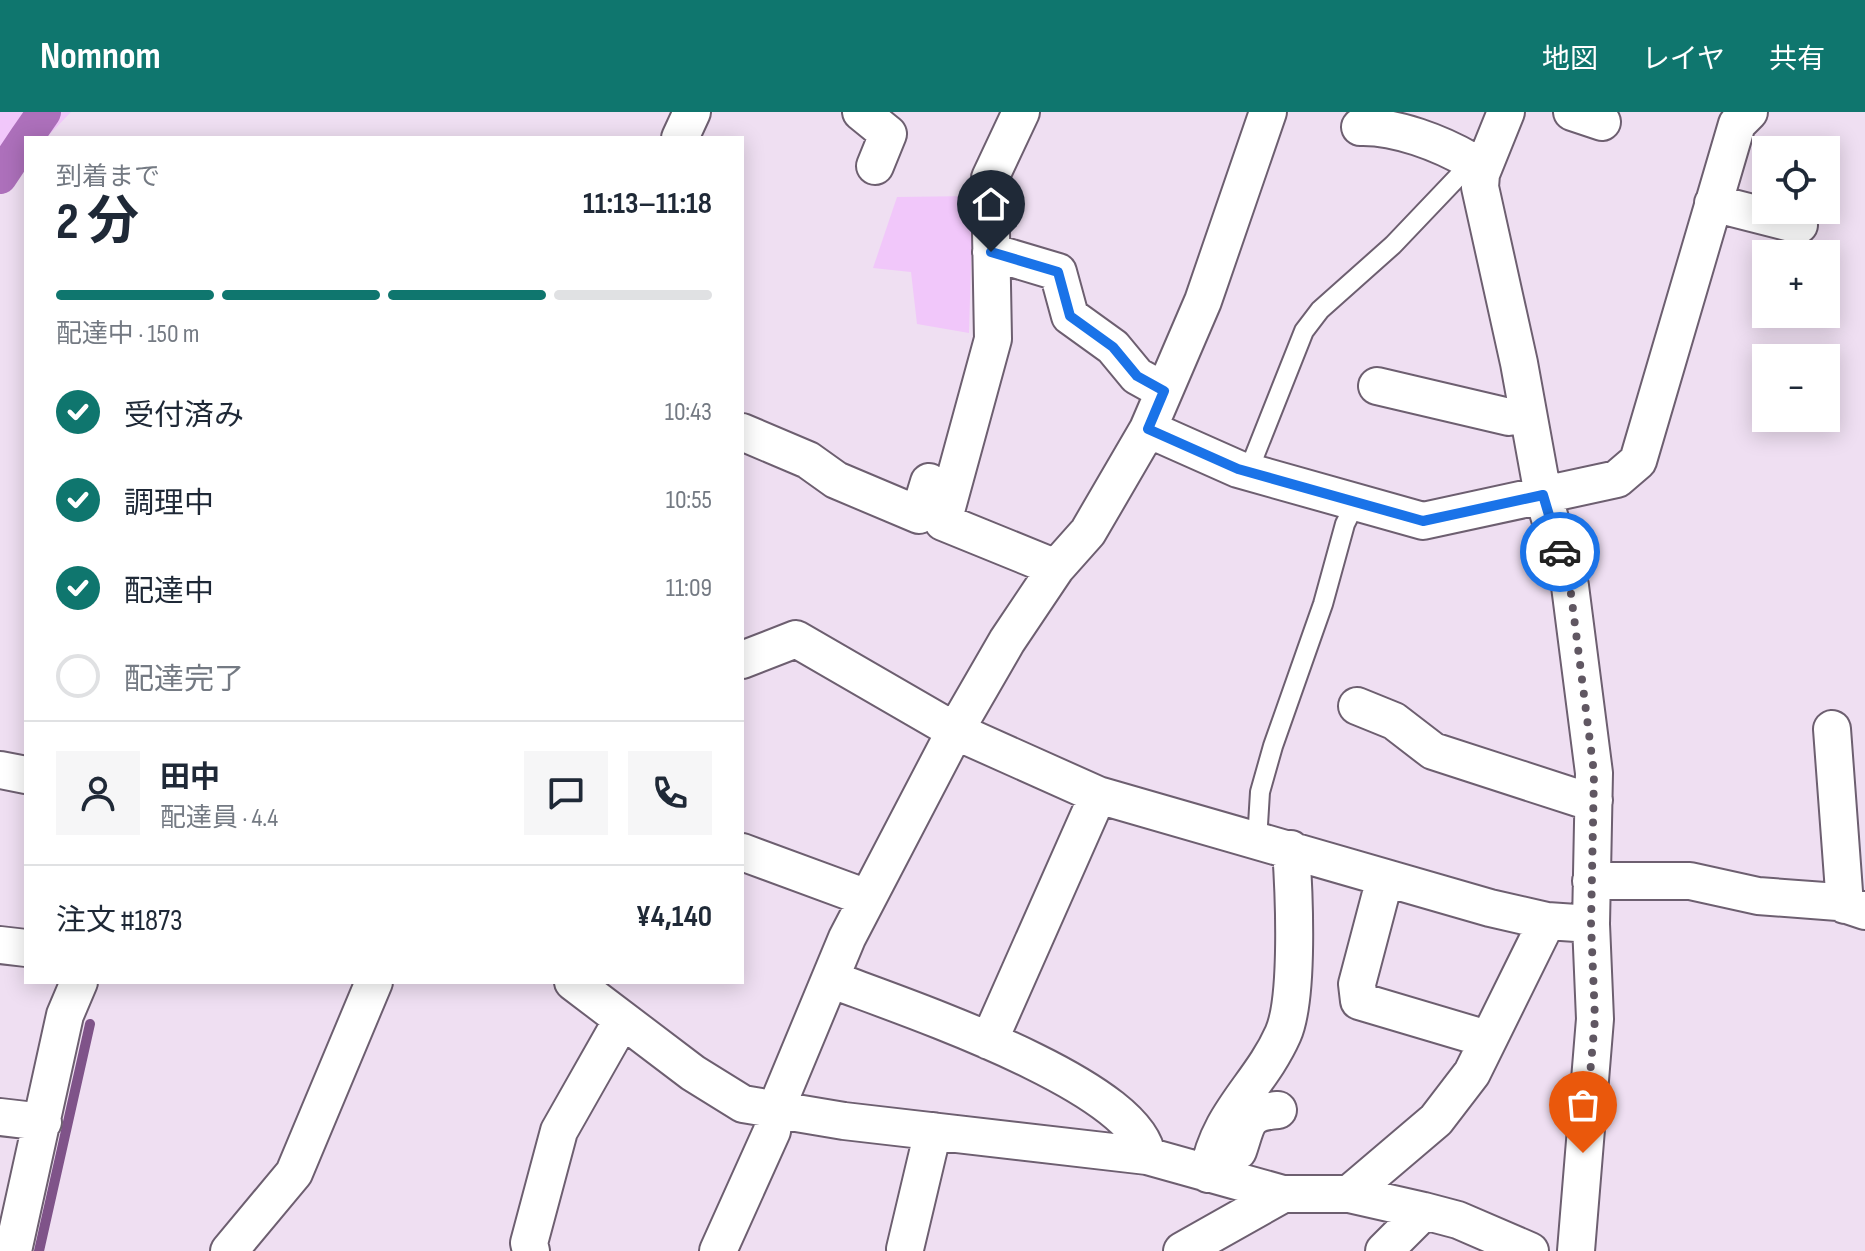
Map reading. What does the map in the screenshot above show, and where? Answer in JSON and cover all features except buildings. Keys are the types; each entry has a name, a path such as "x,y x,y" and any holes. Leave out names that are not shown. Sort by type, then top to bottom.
{"street":[{"path":"681,136 692,112"},
{"path":"861,112 888,134 875,166"},
{"path":"1021,112 990,178 992,349 943,522 1056,568"},
{"path":"718,1251 772,1131 775,1111 867,898 955,731 1007,641 1056,568 1088,532 1148,429 1203,301 1268,112"},
{"path":"1506,112 1478,160 1482,201 1543,495 1570,586 1594,773 1591,924 1595,1019 1576,1251"},
{"path":"1148,429 1248,472 1423,521 1617,479 1638,461 1737,124 1749,112"},
{"path":"1360,127 1376,126 1410,135 1478,160"},
{"path":"1711,211 1799,225"},
{"path":"1711,211 1763,233"},
{"path":"991,252 1058,272 1070,316 1113,347 1137,376 1164,391"},
{"path":"1377,386 1509,417 1528,413"},
{"path":"744,433 808,460 836,480 919,515 929,482"},
{"path":"744,659 796,639 955,731 1098,795 1547,921 1591,924"},
{"path":"1357,706 1394,721 1433,751 1584,800 1594,800"},
{"path":"1832,729 1847,906"},
{"path":"0,770 24,775"},
{"path":"989,1041 1098,795"},
{"path":"1824,829 1847,906"},
{"path":"1218,1177 1219,1132 1284,1031 1290,1007 1295,899 1274,845"},
{"path":"744,853 867,898"},
{"path":"1385,878 1357,984 1359,1001 1487,1039"},
{"path":"1591,881 1690,881 1758,896 1847,906"},
{"path":"1349,1194 1436,1120 1472,1073 1547,921"},
{"path":"0,945 24,948"},
{"path":"830,979 989,1041 1071,1079 1123,1116 1140,1136 1147,1156"},
{"path":"13,1251 65,1015 78,984"},
{"path":"229,1251 294,1173 373,984"},
{"path":"576,984 693,1073 743,1104 775,1111 1147,1156 1283,1194 1349,1194 1424,1211 1458,1220 1530,1251"},
{"path":"531,1251 529,1243 559,1131 622,1020"},
{"path":"1218,1177 1251,1116 1259,1111 1278,1110"},
{"path":"0,1117 43,1122"},
{"path":"905,1249 933,1131"},
{"path":"1182,1251 1283,1194"},
{"path":"1384,1251 1424,1211"}],"lane":[{"path":"1248,472 1304,331 1320,310 1393,245 1478,160"},
{"path":"1274,845 1260,792 1323,604 1345,524 1356,502"}],"shaded area":[{"path":"0,112 71,112 48,136 24,136 24,160 0,185"},
{"path":"973,196 969,333 917,324 911,272 873,268 897,197"}],"waterway":[{"path":"27,136 44,112"},
{"path":"0,177 24,141"},
{"path":"39,1251 90,1024"}],"way so far":[{"path":"1560,552 1570,586 1594,773 1591,924 1595,1019 1583,1153"}],"route":[{"path":"991,252 1058,272 1070,316 1113,347 1137,376 1164,391 1148,429 1238,469 1423,521 1543,495 1560,552"}]}
